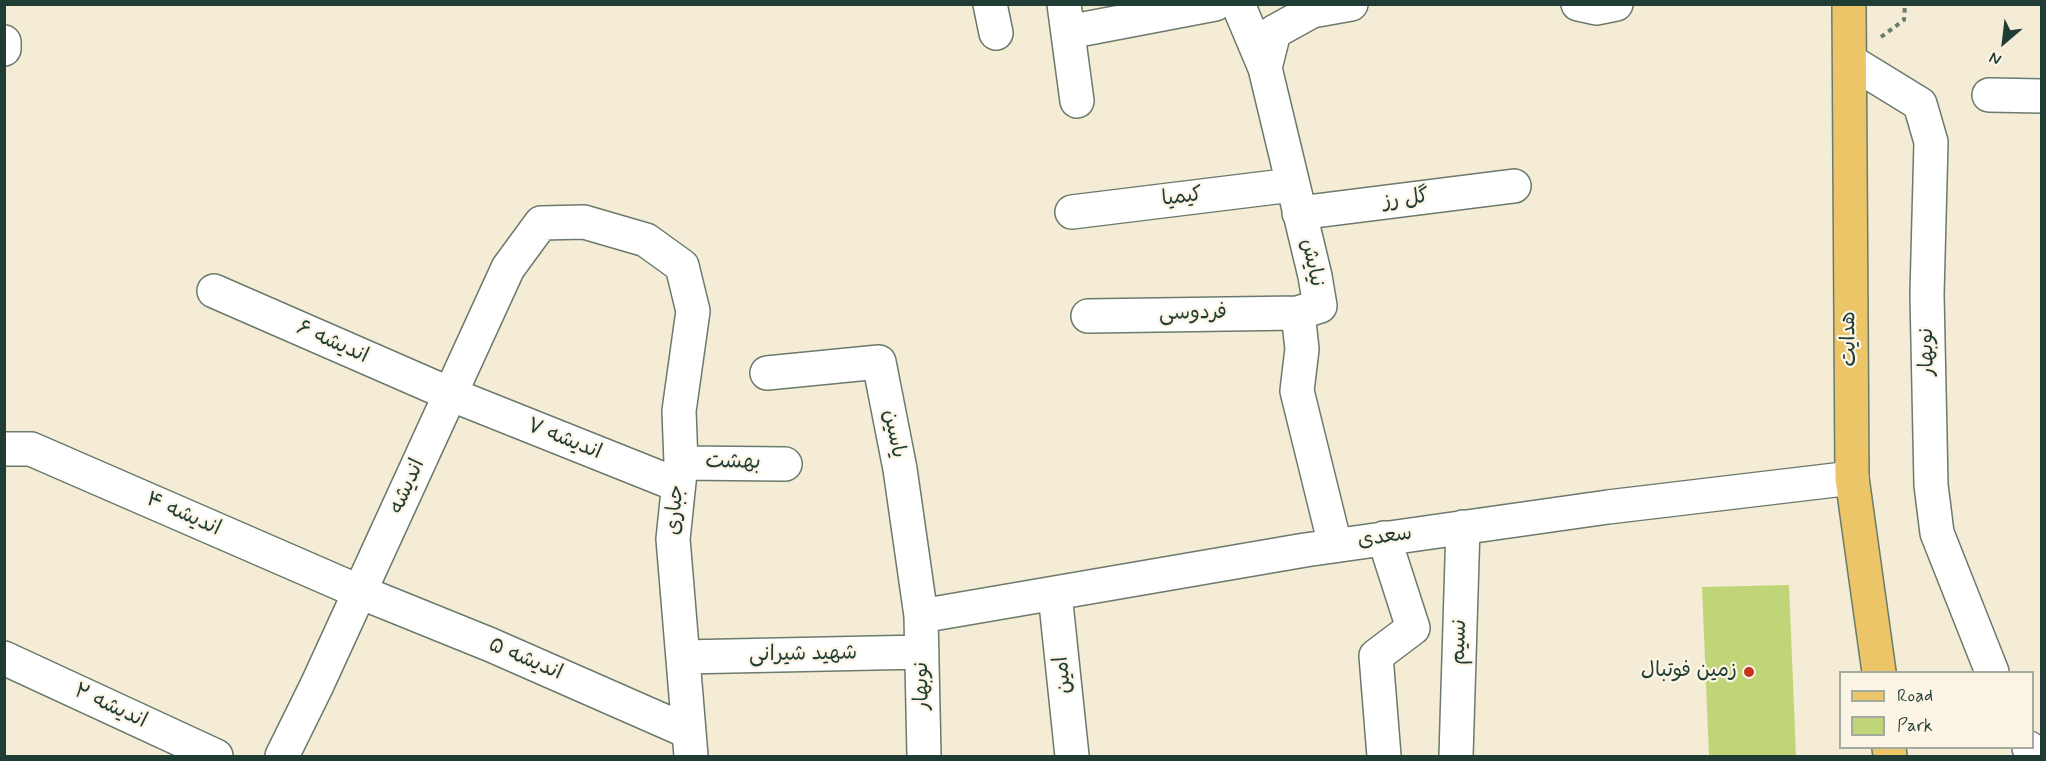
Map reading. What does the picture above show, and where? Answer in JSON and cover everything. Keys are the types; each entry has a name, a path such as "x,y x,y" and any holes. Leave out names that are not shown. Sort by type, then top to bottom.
{"main road":[{"name":"هدایت","path":"1849,4 1852,478 1879,671"}],"street":[{"path":"1077,101 1066,18 1215,4"},
{"name":"نیایش","path":"1238,4 1265,68 1315,276 1320,306 1298,313 1302,349 1298,391 1335,545"},
{"path":"1265,68 1274,32 1310,8 1351,4"},
{"path":"4,42 4,49"},
{"name":"نوبهار","path":"1850,61 1920,104 1931,142 1927,294 1931,485 1937,533 1992,671"},
{"path":"1989,95 2042,96"},
{"name":"گل رز","path":"1296,199 1514,186"},
{"name":"کیمیا","path":"1072,212 1296,199"},
{"name":"جباری","path":"541,223 584,222 646,240 682,266 693,311 679,411 679,474 673,539 690,744"},
{"name":"اندیشه","path":"282,756 360,592 508,267 541,223"},
{"name":"اندیشه ۶","path":"214,291 450,394"},
{"name":"فردوسی","path":"1088,316 1298,313"},
{"name":"یاسین","path":"767,373 879,362 900,469 921,616"},
{"name":"اندیشه ۷","path":"450,394 679,474"},
{"name":"اندیشه ۴","path":"4,449 31,448 360,592"},
{"name":"بهشت","path":"679,474 785,464"},
{"name":"سعدی","path":"921,616 1335,545 1608,507 1852,478"},
{"name":"نسیم","path":"1456,756 1463,527"},
{"path":"1384,538 1413,628 1376,656 1384,756"},
{"name":"اندیشه ۵","path":"360,592 491,645 690,744"},
{"name":"امین","path":"1055,594 1072,756"},
{"name":"نوبهار","path":"921,616 924,756"},
{"name":"شهید شیرانی","path":"683,657 922,652"},
{"name":"اندیشه ۲","path":"4,658 216,756"}],"path":[{"path":"1904,20 1905,4"}],"green space":[{"name":"زمین فوتبال","path":"1789,585 1796,756 1709,756 1702,587"}],"place":[{"name":"زمین فوتبال","path":"1749,672"}]}
